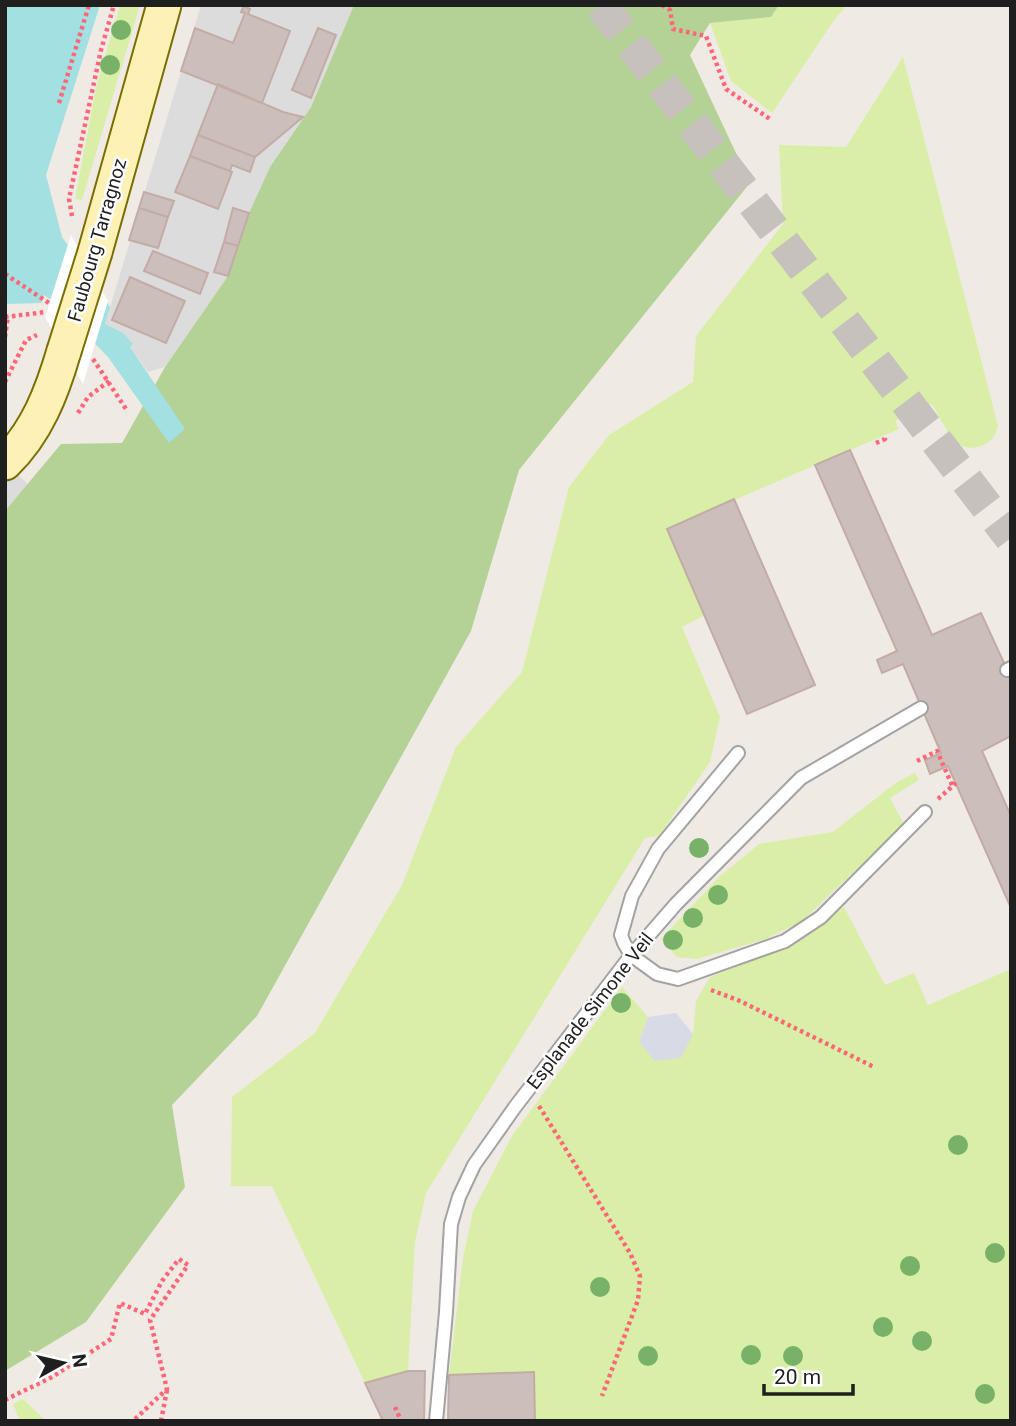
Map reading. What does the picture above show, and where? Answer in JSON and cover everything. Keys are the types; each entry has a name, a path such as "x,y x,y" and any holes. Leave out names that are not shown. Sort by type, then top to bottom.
{"main road":[{"name":"Faubourg Tarragnoz","path":"5,463 38,420 52,390 52,342 95,251 164,5"}],"lane":[{"name":"Esplanade Simone Veil","path":"436,1421 451,1224 474,1165 528,1089 631,955 676,904 801,778 921,708"},
{"path":"738,753 658,849 632,897 621,935 631,955 657,974 678,979 785,941 821,917 925,812"}],"path":[{"path":"59,103 89,5"},
{"path":"75,221 69,199 101,50 114,5"},
{"path":"662,5 670,10 673,29 706,36 726,89 769,120"},
{"path":"5,274 42,298"},
{"path":"5,317 8,316 5,337"},
{"path":"5,382 26,340 52,342"},
{"path":"88,397 109,381"},
{"path":"876,443 885,439 883,436"},
{"path":"917,761 937,751 952,785 956,783"},
{"path":"678,979 740,1001 874,1067"},
{"path":"528,1089 630,1253 640,1276 638,1300 602,1396"},
{"path":"5,1400 52,1377 111,1339 120,1303 145,1314 162,1282 179,1259 188,1265 150,1320 167,1389 161,1421"},
{"path":"133,1421 167,1389"},
{"path":"395,1407 401,1421"}],"shaded area":[{"path":"201,5 354,5 311,107 270,167 249,213 228,276 165,367 148,372 130,347 132,344 105,324"},
{"path":"5,463 28,484 5,511"},
{"path":"676,1013 693,1034 681,1058 655,1061 639,1042 648,1017"}],"green space":[{"path":"120,5 140,5 82,200 75,199 96,88"},
{"path":"354,5 779,5 771,17 710,23 690,55 750,183 519,470 471,631 257,1016 172,1105 185,1187 86,1322 5,1371 5,511 61,444 122,443 165,367 228,276 249,213 270,167 311,107"},
{"path":"779,5 847,5 834,20 772,113 731,81 710,23 771,17"},
{"path":"903,57 998,426 990,441 972,448 964,446 951,436 932,404 895,421 899,429 667,529 705,615 682,627 720,717 710,762 659,836 645,838 426,1193 415,1242 408,1371 365,1383 272,1186 231,1186 232,1097 315,1033 402,885 456,747 522,672 569,487 609,435 693,382 696,336 783,224 779,145 846,147"},
{"path":"915,773 919,780 890,798 904,824 802,921 766,939 697,959 677,957 661,939 720,876 759,844 833,832 897,782"},
{"path":"844,907 885,985 914,973 928,1005 1011,969 1011,1421 535,1421 534,1372 449,1375 463,1259 473,1211 512,1136 622,987 648,1017 639,1042 693,1034 696,1001 710,977 794,945"},
{"path":"23,1399 46,1421 20,1421 13,1404"}],"water":[{"path":"5,5 100,5 46,175 62,237 110,307 105,324 123,333 133,344 130,347 185,429 169,443 108,357 53,301 44,295 41,303 5,304"}],"pier":[{"path":"71,235 108,301 83,384 45,317"}],"building":[{"path":"244,6 250,9 248,14 290,31 262,103 181,71 195,28 233,43 245,13 241,12"},
{"path":"318,28 336,35 311,98 292,90"},
{"path":"218,84 283,112 303,117 255,157 198,135"},
{"path":"198,135 255,157 250,172 232,165 230,171 190,156"},
{"path":"190,156 232,172 218,209 175,192"},
{"path":"144,192 174,201 168,217 139,208"},
{"path":"139,208 168,217 158,248 129,240"},
{"path":"233,208 249,213 238,246 224,242"},
{"path":"224,242 238,246 228,276 214,272"},
{"path":"153,251 208,273 200,294 144,271"},
{"path":"130,277 185,301 166,343 112,320"},
{"path":"850,450 932,635 981,613 1011,678 1011,736 982,751 1011,816 1011,908 948,766 930,774 925,760 941,753 903,664 882,673 877,660 897,651 815,465"},
{"path":"734,499 815,685 747,714 667,529"},
{"path":"408,1371 425,1371 424,1421 383,1421 365,1383"},
{"path":"534,1372 535,1421 448,1421 449,1375"}],"tunnel":[{"path":"601,5 1011,538"}]}
